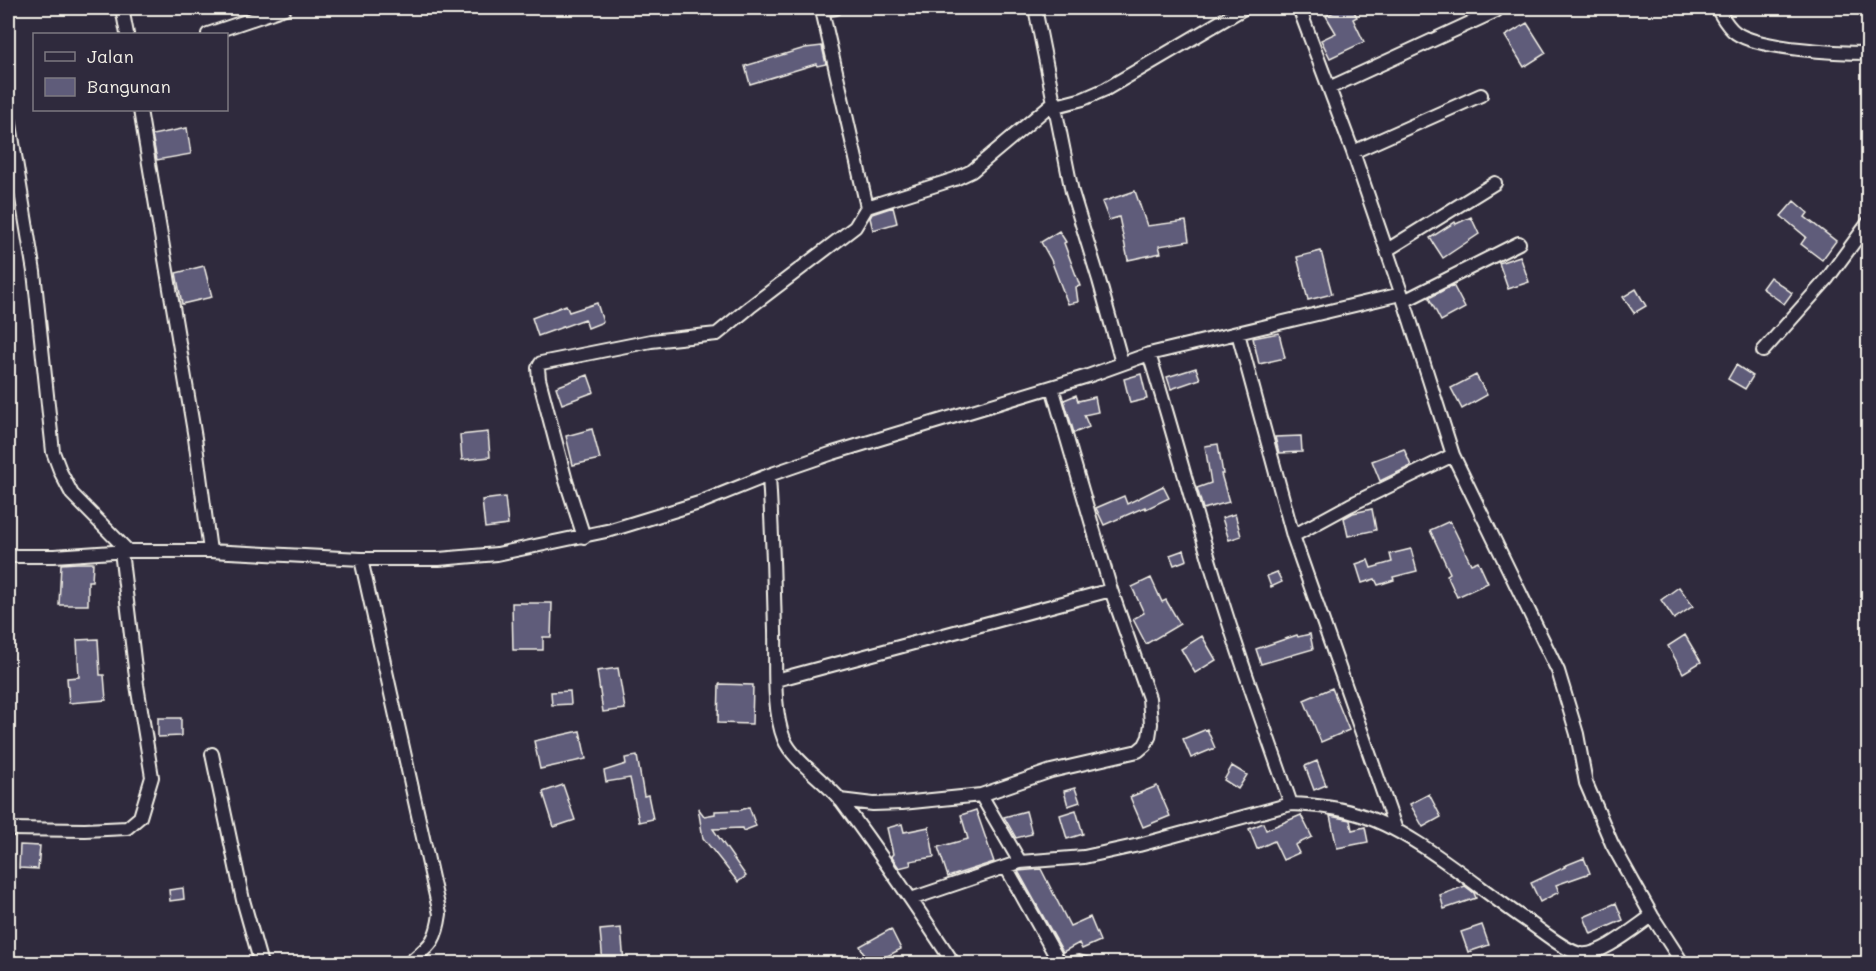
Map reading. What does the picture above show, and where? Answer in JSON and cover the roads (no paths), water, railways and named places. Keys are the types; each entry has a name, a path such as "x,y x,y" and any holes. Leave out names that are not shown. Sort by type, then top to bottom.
{"street":[{"path":"122,8 127,33"},
{"path":"211,33 285,8"},
{"path":"836,8 822,9 867,207"},
{"path":"1035,8 1072,192 1122,363"},
{"path":"584,537 566,481 539,379 538,368 541,363 651,341 717,334 855,227 867,207 955,179 972,171 1056,104 1083,99 1106,89 1244,8"},
{"path":"1299,8 1387,250 1453,455 1558,671 1577,734 1586,783 1612,844 1652,916 1683,963"},
{"path":"1717,8 1731,29 1749,40 1836,52 1869,53"},
{"path":"1329,88 1496,11"},
{"path":"1353,152 1481,95"},
{"path":"140,111 191,415 210,551"},
{"path":"8,112 34,272 53,452 72,494 124,551 137,685 152,777 140,817 127,828 8,829"},
{"path":"1387,250 1495,183"},
{"path":"1763,351 1827,279 1869,223"},
{"path":"8,556 54,556 124,551 210,551 361,559 439,559 497,554 584,537 699,503 833,453 1088,376 1149,354 1403,298 1519,243"},
{"path":"1238,333 1293,536 1396,830"},
{"path":"1149,354 1202,535 1244,668 1291,804"},
{"path":"840,800 873,804 902,803 981,795 1051,771 1138,751 1145,745 1151,724 1149,698 1111,590 1052,387"},
{"path":"1293,536 1350,505 1453,455"},
{"path":"769,475 774,544 776,680 779,722 785,741 800,760 840,800 954,963"},
{"path":"361,559 440,914 437,933 428,947 408,963"},
{"path":"776,680 1111,590"},
{"path":"212,754 243,900 261,963"},
{"path":"981,795 1020,862"},
{"path":"911,899 1020,862 1084,857 1139,845 1291,804 1354,813 1396,830 1567,948 1582,955 1598,952 1652,916"},
{"path":"1006,867 1058,960 1063,963"},
{"path":"1067,963 1085,963"}]}
